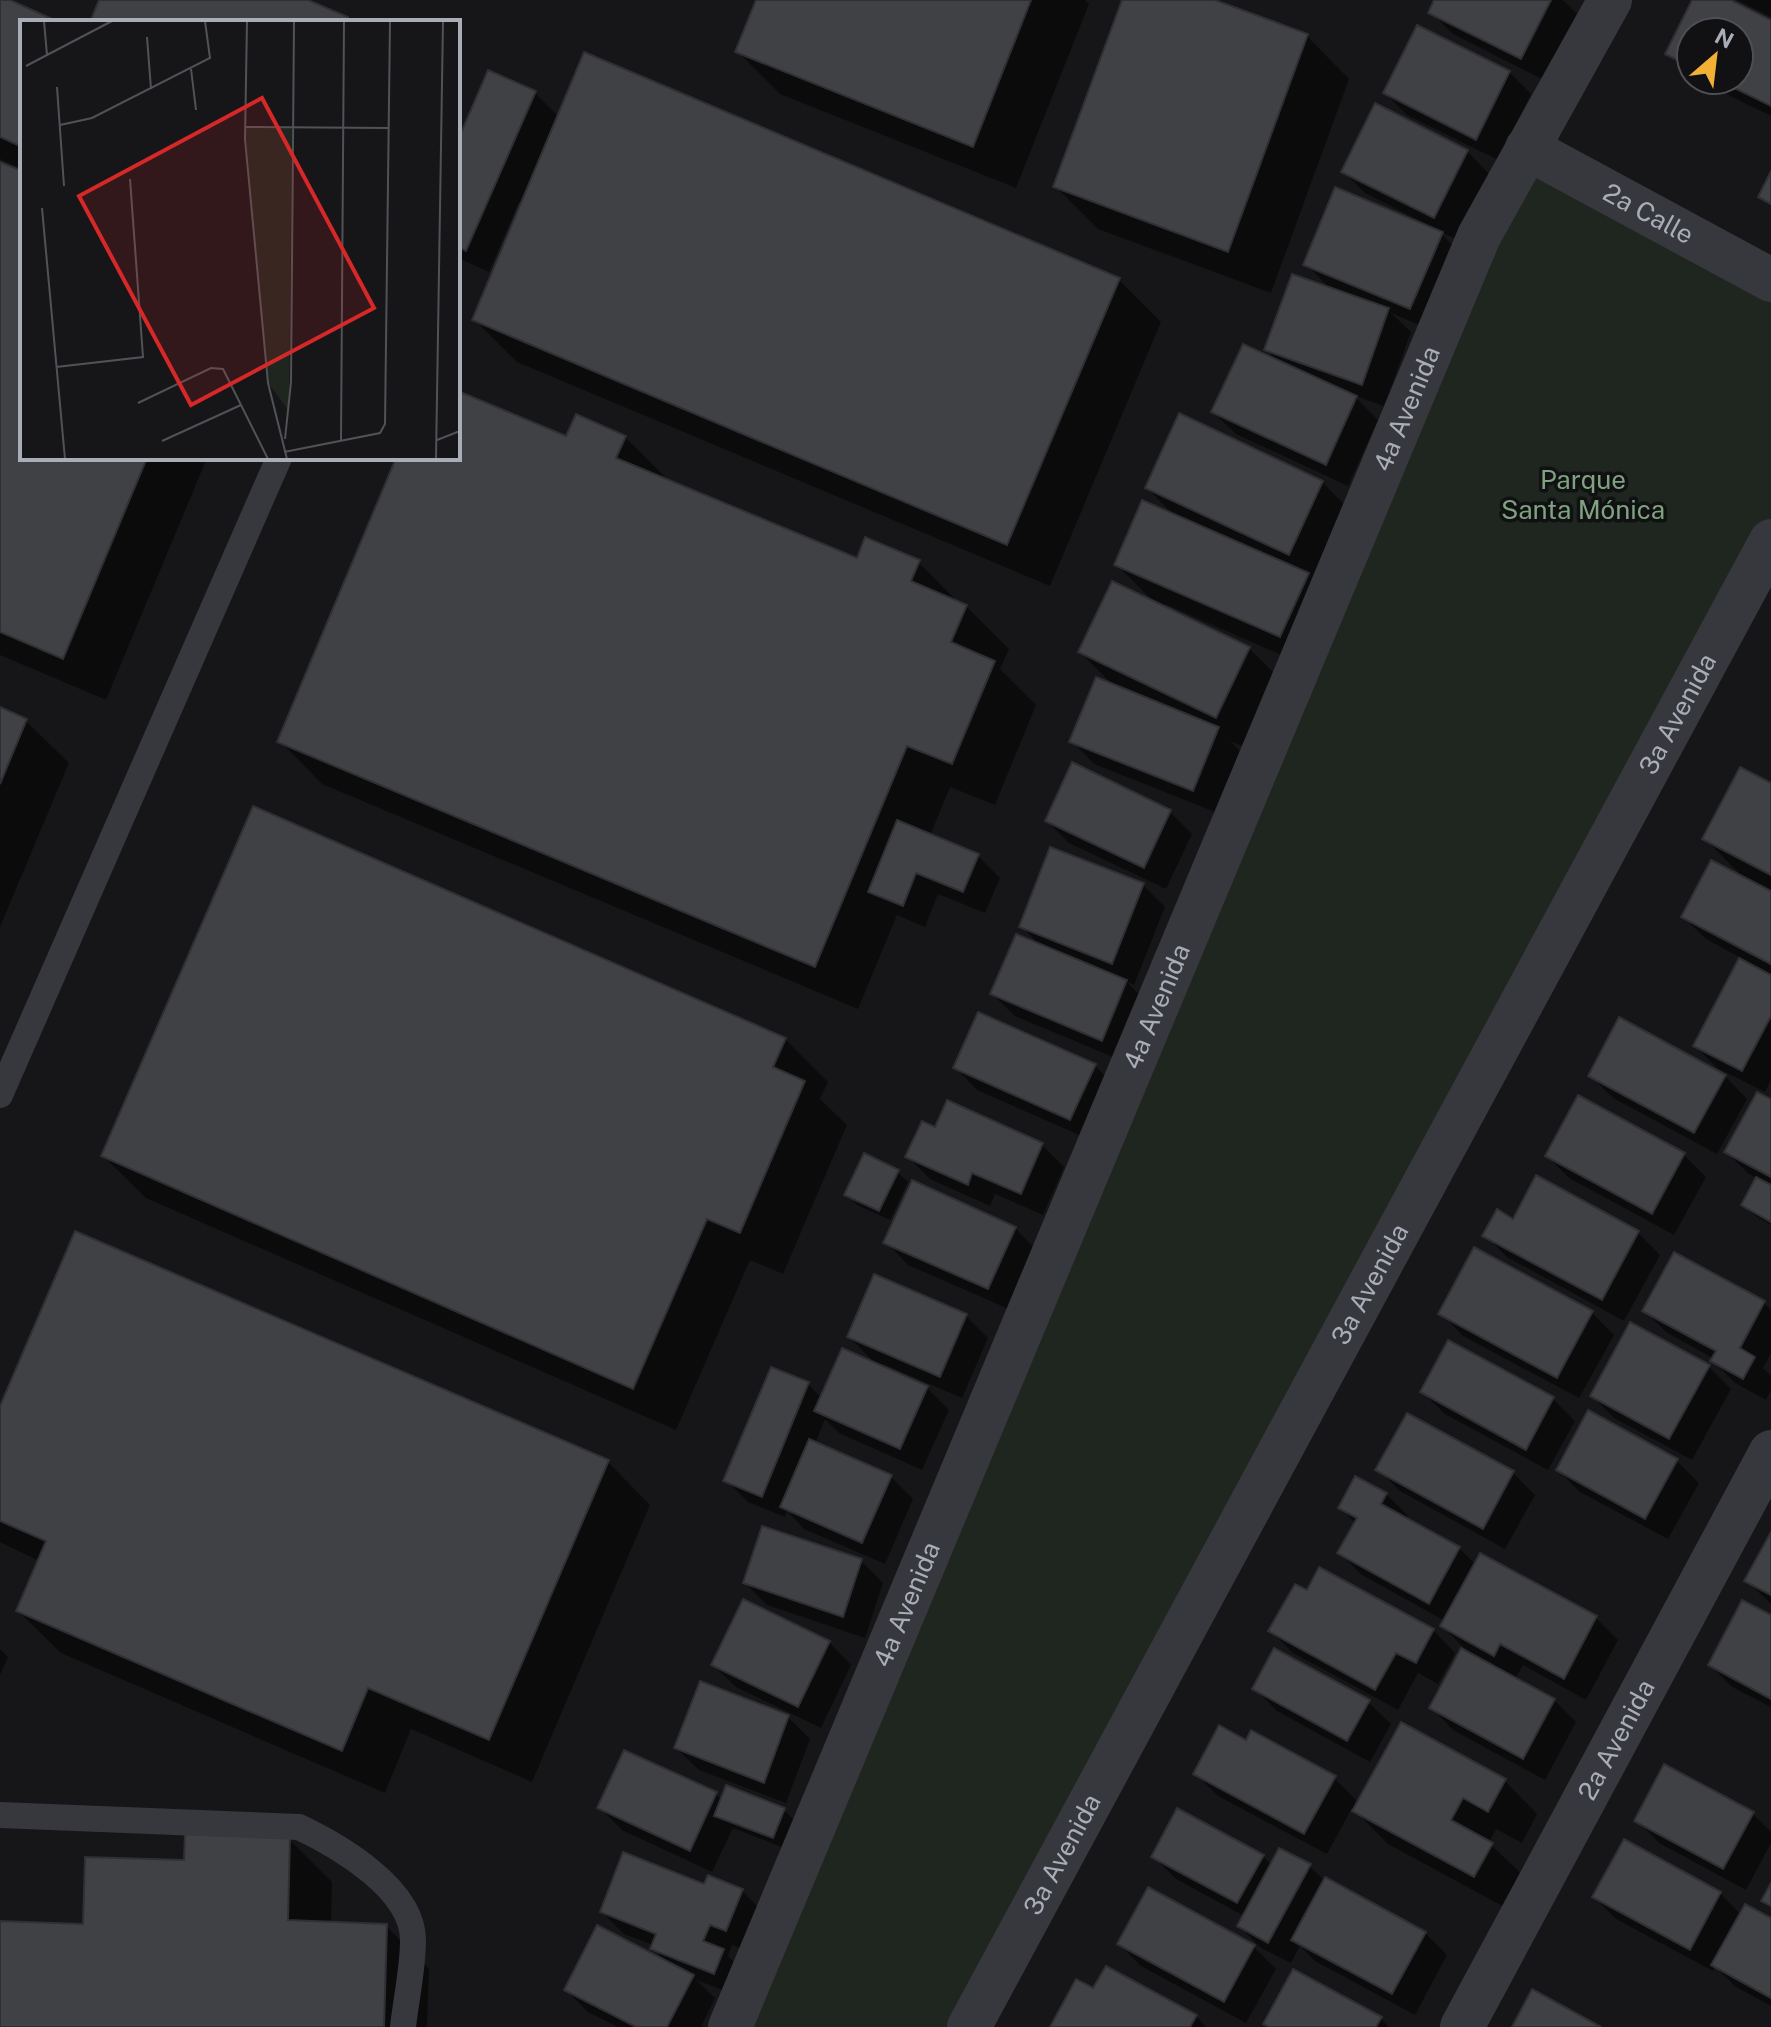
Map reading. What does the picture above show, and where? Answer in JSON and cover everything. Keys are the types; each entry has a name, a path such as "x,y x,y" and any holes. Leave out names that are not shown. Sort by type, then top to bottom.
{"street":[{"name":"4a Avenida","path":"730,2027 1479,236 1610,0"},
{"name":"2a Calle","path":"1527,148 1771,280"},
{"name":"3a Avenida","path":"969,2027 1771,541"},
{"name":"2a Avenida","path":"1462,2027 1771,1452"}],"lane":[{"path":"0,1095 278,460"},
{"path":"0,1815 299,1827 323,1838 358,1860 408,1914 413,1938 403,2027"}],"green space":[{"name":"Parque Santa Mónica","path":"1527,148 1771,280 1771,541 969,2027 731,2027"}],"building":[{"path":"0,0 10,0 55,20 20,20 20,146 0,137"},
{"path":"99,0 308,0 348,17 347,20 91,20"},
{"path":"756,0 1031,0 973,147 735,52"},
{"path":"1122,0 1215,0 1308,34 1228,252 1053,187"},
{"path":"1434,0 1551,0 1521,59 1428,13"},
{"path":"1692,0 1731,0 1771,20 1771,106 1751,96 1755,96 1755,16 1684,16"},
{"path":"1417,25 1510,71 1476,140 1383,93"},
{"path":"1675,34 1675,59 1665,54"},
{"path":"584,52 1120,278 1007,545 472,320"},
{"path":"488,70 536,91 466,251 460,248 460,135"},
{"path":"1375,103 1468,150 1434,218 1341,172"},
{"path":"0,162 20,170 20,460 146,460 63,659 0,632"},
{"path":"1771,171 1771,204 1758,197"},
{"path":"1335,187 1443,232 1410,309 1303,265"},
{"path":"1292,274 1389,308 1362,385 1264,350"},
{"path":"1243,344 1357,396 1326,465 1211,412"},
{"path":"460,392 566,436 576,414 626,436 616,458 857,558 865,537 920,560 911,581 967,605 951,642 995,661 952,764 907,746 815,967 277,742 395,460 460,460"},
{"path":"1179,413 1323,481 1289,555 1145,488"},
{"path":"1142,500 1309,573 1280,637 1114,565"},
{"path":"1112,581 1250,647 1216,718 1078,652"},
{"path":"1096,677 1219,727 1193,791 1069,742"},
{"path":"0,707 27,719 0,784"},
{"path":"1072,762 1171,810 1144,868 1045,821"},
{"path":"1740,767 1771,783 1771,875 1702,839"},
{"path":"253,806 786,1038 773,1067 805,1081 740,1233 707,1219 633,1389 101,1156"},
{"path":"897,820 979,854 963,892 916,873 903,906 868,892"},
{"path":"1050,847 1144,883 1112,964 1019,927"},
{"path":"1711,860 1771,891 1771,964 1681,917"},
{"path":"1016,934 1127,980 1102,1041 990,994"},
{"path":"1739,958 1771,975 1771,1016 1742,1071 1693,1046"},
{"path":"978,1012 1096,1064 1070,1120 953,1068"},
{"path":"1619,1017 1726,1075 1694,1133 1588,1076"},
{"path":"1757,1092 1771,1099 1771,1177 1724,1152"},
{"path":"1578,1095 1685,1153 1652,1214 1545,1156"},
{"path":"947,1100 1043,1143 1021,1194 972,1173 968,1185 905,1157 922,1121 935,1127"},
{"path":"864,1153 899,1170 879,1211 844,1195"},
{"path":"1536,1175 1639,1231 1602,1300 1482,1236 1497,1209 1513,1219"},
{"path":"1756,1177 1771,1185 1771,1222 1741,1205"},
{"path":"912,1180 1016,1227 988,1289 883,1243"},
{"path":"75,1231 609,1460 489,1740 368,1688 342,1751 16,1611 46,1541 0,1521 0,1406"},
{"path":"1474,1247 1593,1311 1557,1378 1438,1314"},
{"path":"1674,1252 1765,1301 1740,1348 1755,1357 1743,1379 1710,1361 1716,1351 1642,1311"},
{"path":"874,1274 967,1314 940,1377 847,1337"},
{"path":"1630,1322 1710,1365 1669,1439 1590,1396"},
{"path":"1448,1340 1554,1397 1526,1450 1420,1392"},
{"path":"842,1348 928,1386 900,1449 814,1411"},
{"path":"771,1367 809,1382 762,1497 723,1481"},
{"path":"1588,1410 1678,1459 1645,1519 1556,1470"},
{"path":"1407,1413 1514,1471 1483,1529 1375,1470"},
{"path":"809,1439 892,1475 862,1543 780,1507"},
{"path":"1355,1476 1387,1493 1381,1504 1460,1547 1429,1604 1337,1553 1357,1518 1338,1508"},
{"path":"762,1526 862,1559 843,1617 743,1583"},
{"path":"1771,1532 1771,1595 1744,1581"},
{"path":"1480,1553 1597,1616 1564,1679 1500,1644 1494,1656 1440,1626"},
{"path":"1319,1567 1434,1629 1416,1663 1396,1653 1375,1690 1268,1631 1295,1584 1307,1590"},
{"path":"743,1599 830,1641 798,1707 711,1665"},
{"path":"1742,1600 1771,1615 1771,1699 1708,1665"},
{"path":"1274,1648 1370,1700 1347,1741 1252,1689"},
{"path":"1461,1648 1555,1699 1523,1759 1429,1708"},
{"path":"700,1681 789,1715 764,1783 674,1748"},
{"path":"1401,1722 1506,1779 1488,1812 1463,1798 1451,1820 1493,1843 1474,1877 1352,1811"},
{"path":"1219,1725 1246,1740 1251,1730 1336,1776 1304,1834 1193,1774"},
{"path":"624,1750 717,1792 690,1851 597,1808"},
{"path":"1664,1764 1754,1812 1723,1869 1634,1821"},
{"path":"726,1785 785,1808 773,1838 714,1816"},
{"path":"1177,1808 1264,1855 1237,1903 1151,1857"},
{"path":"185,1833 290,1837 288,1920 387,1924 384,2027 0,2027 0,1921 83,1924 85,1857 184,1860"},
{"path":"1624,1839 1721,1892 1690,1950 1592,1897"},
{"path":"1279,1848 1311,1864 1268,1943 1237,1926"},
{"path":"623,1852 704,1884 708,1875 743,1889 726,1931 710,1925 703,1941 724,1949 714,1974 650,1949 656,1934 600,1912"},
{"path":"1325,1877 1426,1932 1392,1994 1291,1940"},
{"path":"1771,1883 1771,1906 1761,1901"},
{"path":"1148,1887 1255,1945 1224,2002 1117,1944"},
{"path":"1745,1904 1771,1918 1771,1998 1711,1965"},
{"path":"597,1925 694,1975 667,2027 636,2027 564,1990"},
{"path":"1106,1966 1197,2015 1190,2027 1050,2027 1076,1979 1093,1988"},
{"path":"1293,1969 1382,2017 1376,2027 1269,2027 1263,2024"},
{"path":"1532,1989 1601,2027 1512,2027"}]}
